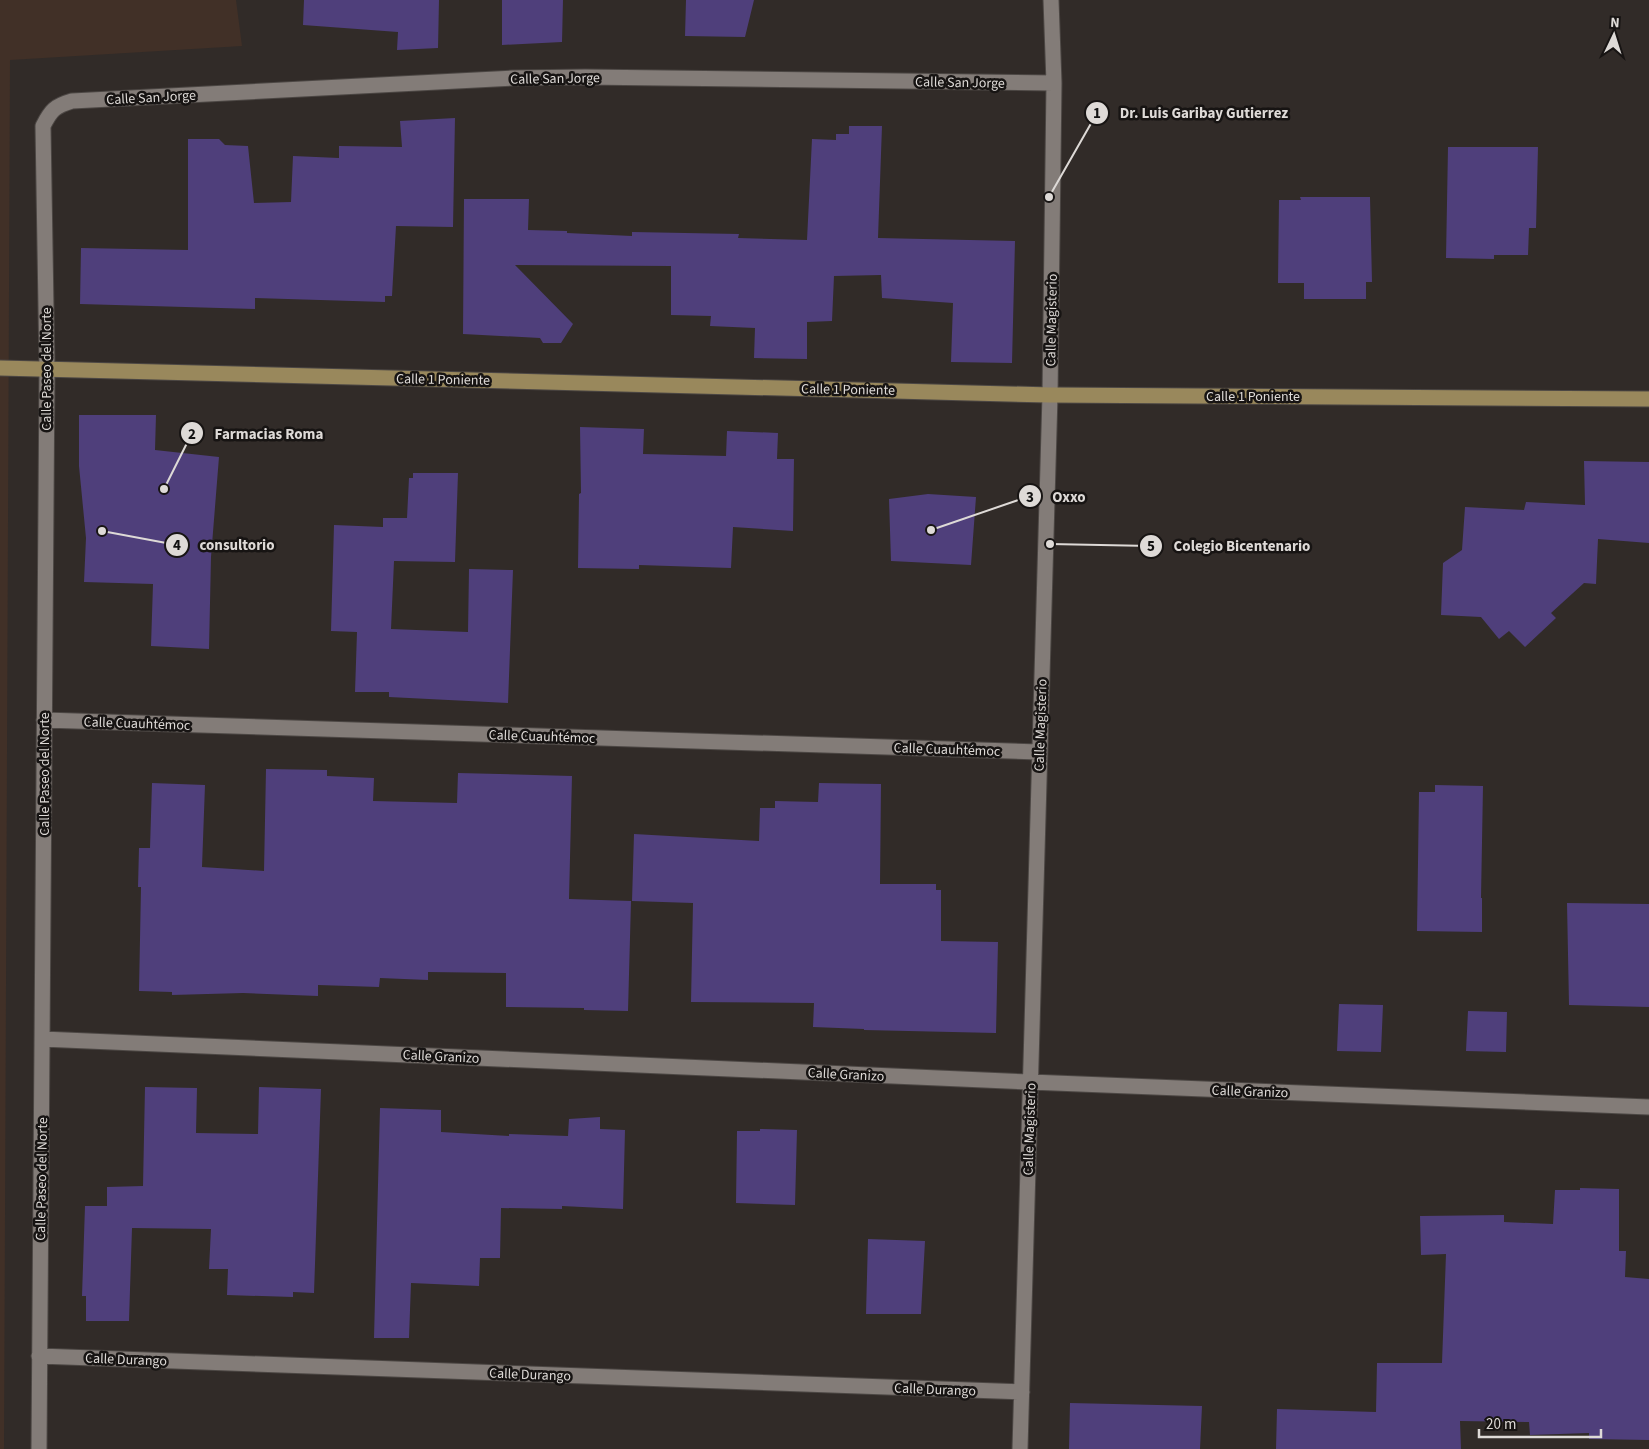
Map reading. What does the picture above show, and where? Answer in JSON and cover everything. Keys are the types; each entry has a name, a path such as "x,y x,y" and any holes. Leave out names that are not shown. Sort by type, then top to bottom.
{"main road":[{"name":"Calle 1 Poniente","path":"0,368 1050,395 1649,399"}],"street":[{"name":"Calle Magisterio","path":"1020,1449 1050,395 1054,83 1051,0"},
{"name":"Calle San Jorge","path":"58,105 72,100 513,78 585,77 1054,83"},
{"name":"Calle Paseo del Norte","path":"39,1449 47,369 43,126 49,113 58,105"},
{"name":"Calle Cuauhtémoc","path":"44,720 1039,752"},
{"name":"Calle Granizo","path":"42,1039 1649,1107"},
{"name":"Calle Durango","path":"39,1356 1022,1392"}],"shaded area":[{"path":"0,0 236,0 242,46 10,60 4,1449 0,1449"}],"building":[{"path":"304,0 439,0 438,48 397,50 398,32 303,25"},
{"path":"502,0 563,0 562,42 502,45"},
{"path":"686,0 754,0 745,37 685,36"},
{"path":"455,118 453,227 396,226 392,296 385,296 385,302 255,298 255,309 80,304 81,248 188,250 188,139 219,139 225,145 248,146 254,203 291,202 293,156 339,158 339,146 402,147 400,121"},
{"path":"849,126 882,126 878,238 1015,241 1012,363 951,362 953,303 882,298 881,275 834,276 832,321 807,322 807,359 754,358 755,328 710,326 711,316 671,315 671,266 515,265 573,324 561,343 543,343 540,338 463,334 464,199 529,199 528,230 632,236 632,232 739,234 738,238 807,240 812,139 836,140 836,134 849,134"},
{"path":"1448,147 1538,147 1536,228 1529,228 1528,255 1494,255 1494,259 1446,258"},
{"path":"1300,197 1370,197 1372,282 1366,282 1366,299 1304,299 1304,283 1278,283 1279,200 1301,200"},
{"path":"79,415 156,415 155,450 219,457 211,557 209,649 151,646 153,584 84,582 86,538 79,466"},
{"path":"580,427 644,429 643,454 726,456 727,431 778,433 777,459 794,459 793,531 733,527 731,568 639,565 639,569 578,568 579,494 581,493"},
{"path":"1584,461 1649,462 1649,543 1598,539 1596,584 1584,583 1551,613 1556,618 1525,647 1509,631 1499,639 1481,617 1441,615 1443,563 1462,550 1465,507 1524,510 1526,502 1585,505"},
{"path":"413,473 458,473 455,562 394,561 391,629 468,632 469,569 513,570 508,703 389,697 389,692 355,692 357,632 331,631 334,525 383,527 383,518 407,518 409,478 413,478"},
{"path":"928,494 976,497 971,565 891,561 889,499"},
{"path":"266,769 327,770 327,776 374,778 373,801 457,803 458,773 572,776 569,899 631,901 628,1011 584,1010 584,1008 506,1007 506,973 428,972 428,980 380,978 379,987 318,985 318,996 243,993 172,995 172,992 139,991 141,887 138,887 139,848 150,848 152,783 205,785 202,867 264,871"},
{"path":"819,783 881,784 880,884 936,884 936,890 941,890 941,941 998,942 996,1033 813,1027 814,1003 691,1002 693,903 632,901 634,834 759,841 760,808 775,808 775,801 818,802"},
{"path":"1435,785 1483,786 1482,932 1417,931 1419,792 1435,792"},
{"path":"1567,903 1649,904 1649,1007 1569,1005"},
{"path":"1339,1004 1383,1005 1381,1052 1337,1051"},
{"path":"1468,1011 1507,1012 1506,1052 1466,1051"},
{"path":"145,1087 197,1088 196,1133 258,1134 259,1087 321,1089 314,1293 293,1292 293,1297 227,1295 228,1269 209,1269 211,1229 132,1228 129,1321 86,1321 86,1296 82,1296 85,1206 107,1206 107,1187 143,1186"},
{"path":"380,1108 441,1110 441,1132 509,1136 509,1134 568,1136 569,1119 600,1117 600,1129 625,1130 623,1209 562,1206 562,1209 501,1208 500,1258 480,1258 479,1286 411,1283 409,1338 374,1338"},
{"path":"760,1129 797,1130 795,1205 736,1203 737,1131 760,1131"},
{"path":"1580,1188 1619,1189 1619,1251 1626,1251 1625,1277 1649,1279 1649,1440 1589,1439 1589,1433 1530,1435 1529,1422 1460,1421 1461,1449 1276,1449 1277,1409 1376,1412 1377,1363 1442,1363 1446,1254 1421,1255 1420,1216 1504,1215 1504,1222 1553,1224 1555,1190 1580,1190"},
{"path":"868,1239 925,1241 921,1314 866,1314"},
{"path":"1070,1403 1202,1406 1200,1449 1069,1449"}],"place":[{"name":"Dr. Luis Garibay Gutierrez","path":"1049,197"},
{"name":"Farmacias Roma","path":"164,489"},
{"name":"Oxxo","path":"931,530"},
{"name":"consultorio","path":"102,531"},
{"name":"Colegio Bicentenario","path":"1050,544"}]}
